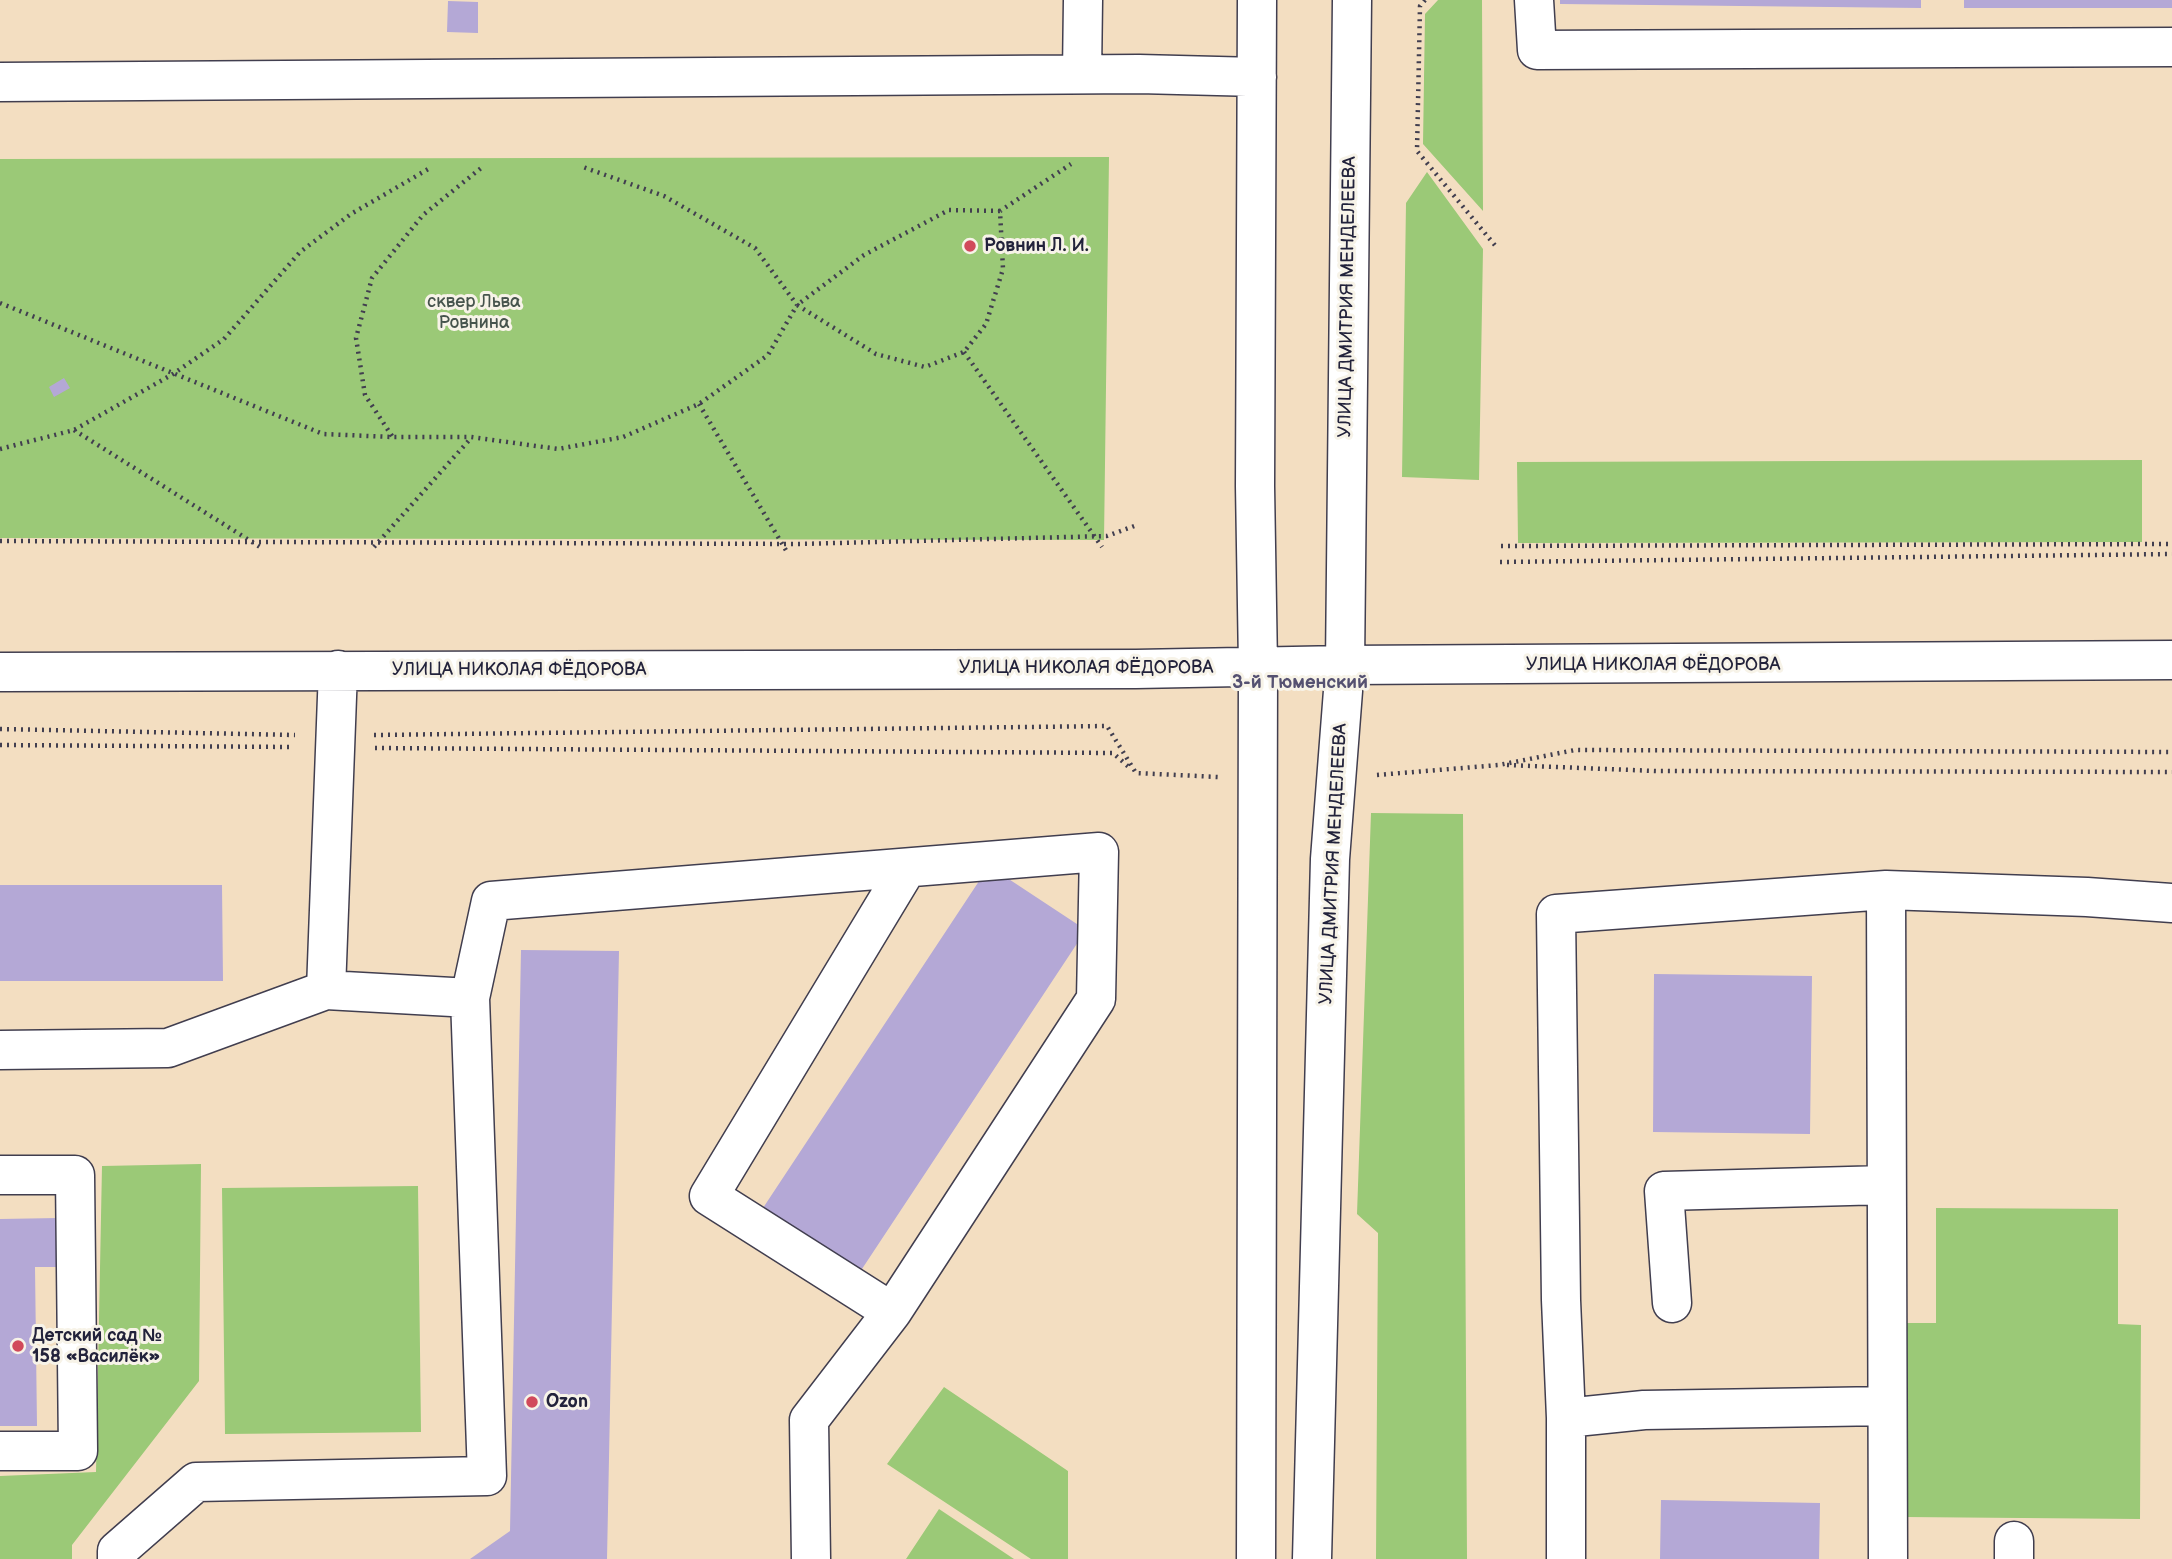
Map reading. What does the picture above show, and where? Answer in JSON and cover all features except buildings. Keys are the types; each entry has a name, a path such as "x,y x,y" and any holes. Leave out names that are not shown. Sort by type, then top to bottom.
{"street":[{"path":"1083,0 1083,74"},
{"path":"1256,1559 1257,0"},
{"name":"УЛИЦА ДМИТРИЯ МЕНДЕЛЕЕВА","path":"1312,1559 1330,859 1345,666 1352,0"},
{"path":"1534,0 1537,50 2172,47"},
{"path":"0,82 1083,74 1257,77"},
{"name":"УЛИЦА НИКОЛАЯ ФЁДОРОВА","path":"0,672 1108,669 2172,660"},
{"path":"326,990 338,670"},
{"path":"117,1559 117,1550 195,1482 487,1476 470,998 491,901 1098,852 1096,999 892,1312 809,1420 810,1559"},
{"path":"892,1312 709,1196 908,868"},
{"path":"1886,890 1888,1559"},
{"path":"1566,1559 1566,1418 1561,1300 1556,914 1886,890 2087,897 2172,903"},
{"path":"0,1050 168,1048 326,990 470,998"},
{"path":"0,1175 75,1175 78,1451 0,1451"},
{"path":"1672,1303 1664,1191 1886,1185"},
{"path":"1566,1418 1644,1410 1887,1406"}],"path":[{"path":"1425,0 1420,6 1418,151 1498,249"},
{"path":"0,303 323,434 471,437 558,449 623,437 699,404 768,355 797,305 864,255 949,210 1000,211 1071,164"},
{"path":"583,167 664,196 755,248 797,305 876,354 925,367 964,352 986,324 1003,269 1000,211"},
{"path":"0,449 74,430 173,374 224,339 300,252 351,214 429,168"},
{"path":"392,437 365,395 356,338 372,278 424,215 481,168"},
{"path":"964,352 1102,547"},
{"path":"699,404 787,552"},
{"path":"74,430 260,547"},
{"path":"376,544 471,437"},
{"path":"0,541 782,544 1095,537 1107,536 1137,525"},
{"path":"1501,546 2172,544"},
{"path":"1500,562 2172,554"},
{"path":"0,745 335,742 1107,726 1136,773"},
{"path":"0,729 335,742 1113,753 1136,773 1257,779"},
{"path":"1336,778 1499,765 1575,750 2172,752"},
{"path":"1499,765 1656,771 2172,772"}],"green space":[{"path":"1438,0 1482,0 1483,211 1423,144 1425,14"},
{"name":"сквер Льва Ровнина","path":"1109,157 1104,540 0,538 0,159"},
{"path":"1427,172 1483,249 1479,480 1402,477 1406,203"},
{"path":"2142,460 2142,542 1518,543 1517,462"},
{"path":"1371,813 1463,814 1467,1559 1376,1559 1378,1233 1357,1214"},
{"path":"201,1164 199,1381 72,1545 72,1559 0,1559 0,1476 96,1472 102,1166"},
{"path":"418,1186 421,1432 225,1434 222,1188"},
{"path":"1936,1208 2118,1209 2118,1324 2141,1325 2140,1519 1905,1517 1906,1323 1936,1323"},
{"path":"944,1387 1068,1471 1068,1559 1031,1559 887,1464"},
{"path":"939,1509 1014,1559 906,1559"}],"place":[{"name":"Ровнин Л. И.","path":"970,246"},
{"name":"Детский сад № 158 «Василёк»","path":"18,1346"},
{"name":"Ozon","path":"532,1402"}],"district":[{"name":"3-й Тюменский","path":"1300,683"}]}
